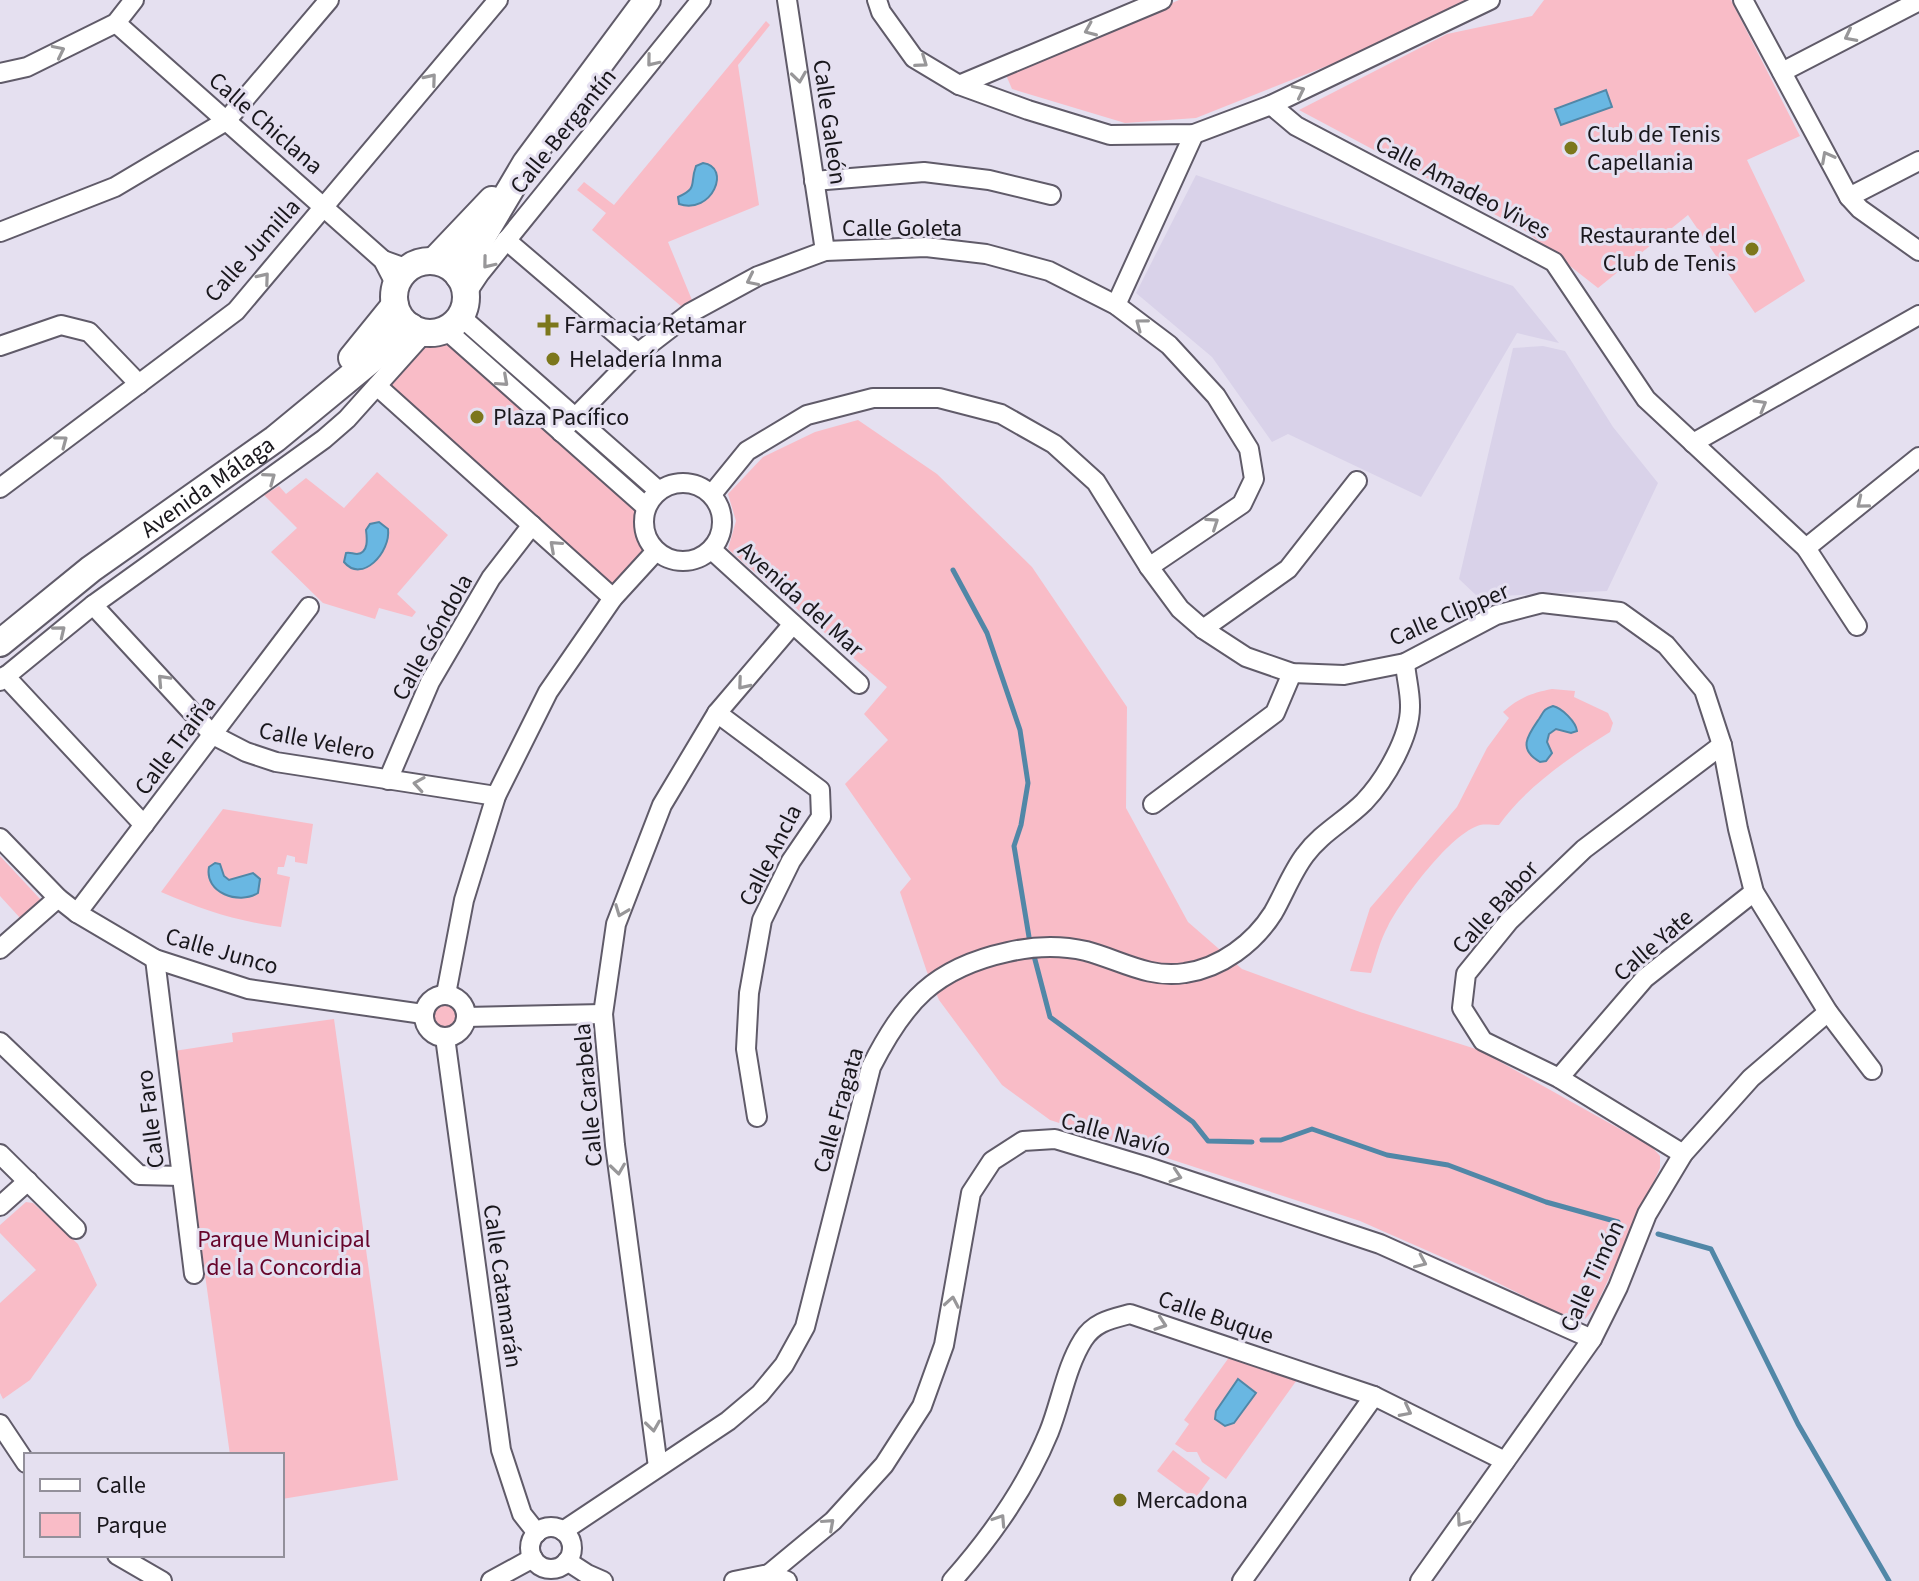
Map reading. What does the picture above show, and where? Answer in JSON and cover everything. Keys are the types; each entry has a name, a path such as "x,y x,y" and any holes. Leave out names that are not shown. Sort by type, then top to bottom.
{"street":[{"path":"0,73 27,67 116,23 134,0"},
{"path":"0,232 115,187 226,121 329,0"},
{"name":"Calle Jumilla","path":"0,488 236,311 498,0"},
{"path":"434,261 526,163 647,0"},
{"name":"Calle Bergantín","path":"3,678 93,605 324,439 347,419 506,240 701,0"},
{"name":"Calle Galeón","path":"787,0 825,251"},
{"path":"877,0 881,12 914,58 959,85 1110,135 1194,134 1271,105 1490,0"},
{"path":"959,85 1162,0"},
{"path":"1743,0 1849,197 1860,209 1919,251"},
{"path":"1782,72 1909,3"},
{"name":"Calle Chiclana","path":"116,23 323,206 396,280"},
{"name":"Calle Amadeo Vives","path":"1271,105 1296,126 1554,262 1646,399 1806,548 1857,626"},
{"path":"1116,305 1194,134"},
{"path":"1849,197 1919,161"},
{"name":"Avenida Málaga","path":"0,643 91,569 275,439 444,312 526,163"},
{"path":"814,181 924,172 989,180 1051,195"},
{"path":"506,240 638,353"},
{"name":"Calle Goleta","path":"561,432 638,353 690,313 744,284 825,251 926,247 986,254 1049,271 1116,305 1169,345 1216,396 1249,449 1254,479 1242,504 1149,567"},
{"path":"444,312 452,269 434,261 416,264 396,280 398,314 444,312 575,417 659,491"},
{"name":"Avenida Málaga","path":"0,632 114,542 265,436 300,407 359,350 396,280"},
{"path":"444,312 561,432 646,507"},
{"path":"1693,443 1919,315"},
{"path":"0,346 61,325 89,332 139,384"},
{"path":"377,386 613,598"},
{"name":"Calle Clipper","path":"712,494 747,451 807,415 873,398 939,398 1001,414 1054,444 1096,482 1149,567 1180,609 1203,629 1246,657 1292,673 1344,675 1405,663 1496,615 1542,603 1620,612 1666,645 1704,690 1722,745 1754,892 1828,1012 1872,1070"},
{"path":"1806,548 1919,457"},
{"path":"1203,629 1288,569 1357,481"},
{"path":"687,483 712,494 720,507 723,521 719,540 712,550 698,559 678,561 656,551 646,537 644,521 646,507 659,491 672,484 687,483"},
{"name":"Calle Góndola","path":"388,780 430,682 491,578 532,525"},
{"name":"Avenida del Mar","path":"712,550 859,684"},
{"path":"446,994 464,900 496,796 548,692 613,598 656,551"},
{"name":"Calle Velero","path":"93,605 213,735 246,752 276,762 496,796"},
{"name":"Calle Traiña","path":"77,913 309,607"},
{"name":"Calle Carabela","path":"658,1467 615,1145 603,1014 616,924 662,805 717,713 793,624"},
{"name":"Calle Fragata","path":"563,1531 728,1421 760,1394 784,1365 805,1327 871,1067 889,1031 914,1000 944,974 979,958 1031,947 1070,947 1148,973 1185,973 1220,963 1253,939 1272,915 1304,856 1323,834 1363,803 1387,773 1401,743 1410,708 1405,663"},
{"path":"1153,804 1275,713 1292,673"},
{"path":"3,678 144,825"},
{"name":"Calle Ancla","path":"717,713 820,790 821,817 791,861 762,920 749,993 746,1049 757,1117"},
{"name":"Calle Babor","path":"1683,1154 1559,1078 1483,1041 1462,1008 1466,974 1509,921 1584,849 1722,745"},
{"name":"Calle Junco","path":"0,838 58,898 77,913 155,959 248,989 423,1014"},
{"name":"Calle Yate","path":"1559,1078 1645,978 1754,892"},
{"path":"0,949 58,898"},
{"name":"Calle Faro","path":"155,959 194,1274"},
{"path":"446,994 463,1004 466,1017 462,1029 445,1037 427,1028 423,1014 434,998 446,994"},
{"name":"Calle Timón","path":"1420,1581 1592,1339 1618,1287 1647,1214 1683,1154 1751,1078 1828,1012"},
{"path":"466,1017 603,1014"},
{"name":"Calle Catamarán","path":"445,1037 501,1450 522,1514 537,1533"},
{"path":"0,1042 139,1175 181,1176"},
{"name":"Calle Navío","path":"778,1578 884,1465 922,1406 944,1345 971,1193 992,1161 1023,1141 1055,1139 1380,1244 1592,1339"},
{"path":"0,1154 76,1229"},
{"path":"0,1206 28,1181"},
{"name":"Calle Buque","path":"952,1581 985,1543 1023,1484 1049,1432 1084,1337 1101,1322 1130,1314 1374,1396 1505,1461"},
{"path":"1242,1581 1374,1396"},
{"path":"0,1424 24,1460"},
{"path":"557,1570 572,1552 572,1545 563,1531 553,1527 537,1533 530,1548 539,1565 557,1570 587,1574 603,1581"},
{"path":"120,1557 162,1581"},
{"path":"491,1581 533,1558"},
{"path":"734,1581 778,1578"}],"shaded area":[{"path":"1196,175 1513,286 1559,343 1517,333 1421,497 1288,434 1272,442 1212,357 1136,293"},
{"path":"1543,346 1565,351 1613,427 1658,483 1607,591 1478,597 1459,579 1513,348"}],"green space":[{"path":"1179,0 1466,0 1337,62 1196,118 1125,123 1012,89 1006,75"},
{"name":"Club de Tenis Capellania","path":"1544,0 1731,0 1800,136 1747,160 1805,281 1755,313 1688,215 1598,288 1524,230 1299,110 1447,34 1532,16"},
{"path":"766,21 770,25 738,65 759,205 668,242 692,300 682,307 592,230 606,213 577,190 584,182 614,205"},
{"path":"444,334 641,509 641,531 650,550 613,591 383,386 427,336"},
{"path":"858,420 937,474 1032,567 1127,707 1126,808 1188,922 1242,969 1360,1012 1479,1050 1652,1147 1660,1156 1660,1168 1595,1308 1585,1319 1568,1318 1478,1273 1360,1221 1050,1120 1002,1085 939,1000 900,892 911,879 845,784 888,740 864,714 887,687 728,549 736,521 728,494 763,457 815,432"},
{"path":"377,472 448,535 397,594 416,612 412,617 379,608 375,619 323,603 271,552 297,528 264,495 279,486 286,494 306,478 344,508"},
{"path":"1552,689 1575,691 1574,697 1608,713 1613,723 1610,732 1535,785 1499,825 1480,825 1455,840 1428,868 1395,914 1383,937 1371,973 1350,971 1370,908 1457,807 1487,748 1509,718 1503,712 1526,697"},
{"path":"223,809 313,824 307,864 295,862 295,857 287,855 284,867 278,867 277,874 290,877 281,927 220,914 161,892"},
{"path":"0,856 41,900 21,919 0,896"},
{"path":"445,1001 455,1005 459,1015 455,1025 445,1029 435,1025 431,1015 435,1005"},
{"name":"Parque Municipal de la Concordia","path":"334,1019 398,1480 284,1499 284,1453 230,1453 174,1051 233,1042 232,1033"},
{"path":"26,1202 33,1203 78,1244 97,1285 30,1380 3,1399 0,1393 0,1303 36,1270 0,1233 0,1225"},
{"path":"1230,1356 1299,1377 1226,1479 1202,1462 1197,1452 1187,1452 1175,1444 1189,1424 1184,1420"},
{"path":"1173,1450 1210,1478 1195,1499 1157,1471"}],"water":[{"path":"1606,90 1612,107 1561,125 1555,109"},
{"path":"703,163 712,166 716,173 714,189 701,203 691,206 679,204 678,197 691,188 696,166"},
{"path":"379,522 388,529 385,547 367,567 351,568 344,562 346,553 364,551 366,530 370,524"},
{"path":"1553,706 1568,716 1577,731 1571,733 1556,729 1549,734 1547,742 1552,753 1546,761 1540,762 1529,752 1527,742 1543,712"},
{"path":"220,864 229,880 253,873 260,879 258,893 242,898 217,890 209,876 209,867"},
{"path":"1238,1379 1256,1393 1234,1423 1225,1426 1215,1419 1216,1411"}],"waterway":[{"path":"953,570 987,633 1020,730 1028,783 1014,846 1030,943"},
{"path":"1033,952 1050,1017 1193,1122 1208,1141 1252,1142"},
{"path":"1262,1140 1281,1140 1312,1129 1387,1155 1448,1165 1546,1202 1618,1222"},
{"path":"1658,1234 1711,1249 1798,1424 1889,1581"}],"place":[{"name":"Club de Tenis Capellania","path":"1571,148"},
{"name":"Restaurante del Club de Tenis","path":"1752,249"},
{"name":"Farmacia Retamar","path":"548,325"},
{"name":"Heladería Inma","path":"553,359"},
{"name":"Plaza Pacífico","path":"477,417"},
{"name":"Mercadona","path":"1120,1500"}]}
